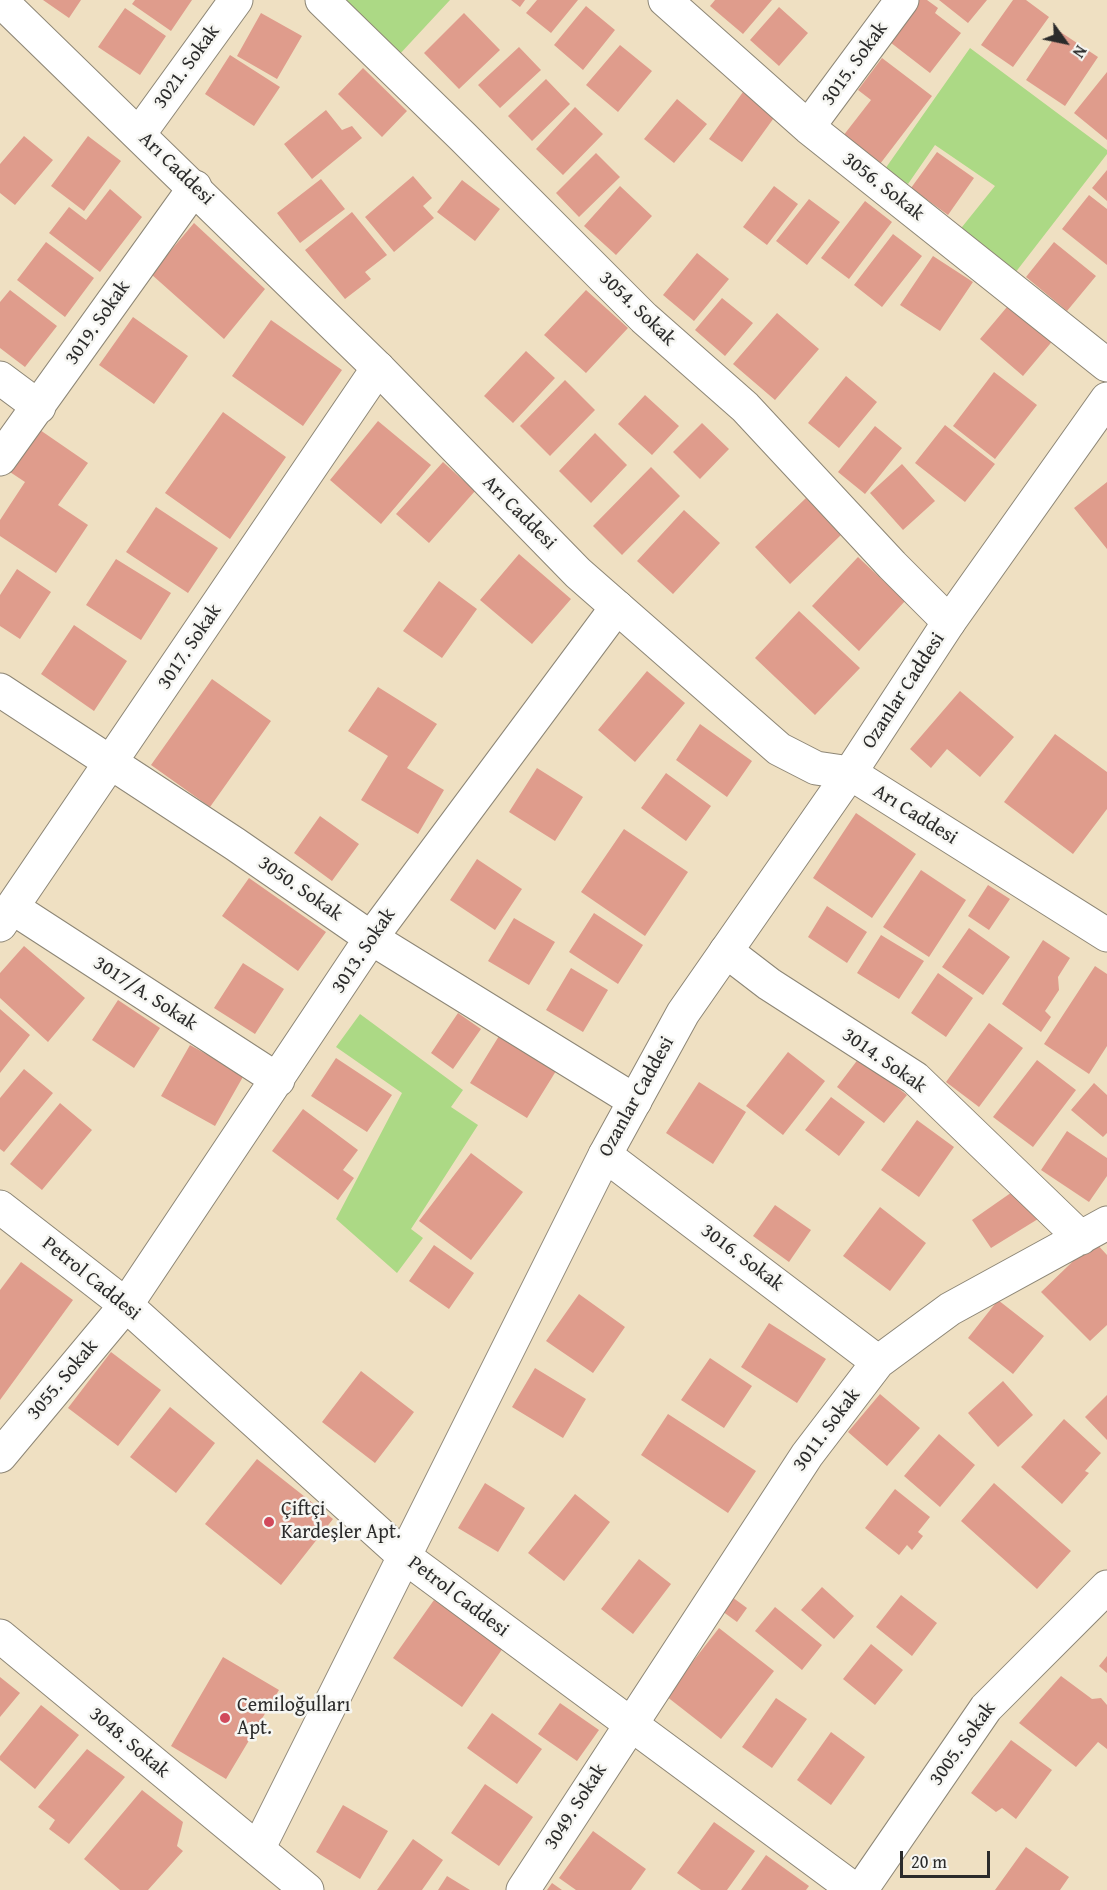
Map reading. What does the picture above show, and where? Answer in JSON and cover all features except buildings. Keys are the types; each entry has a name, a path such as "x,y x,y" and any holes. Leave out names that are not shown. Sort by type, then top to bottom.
{"street":[{"name":"Arı Caddesi","path":"0,0 195,187 378,368 578,573 779,749 816,768 850,773 1107,935"},
{"name":"3021. Sokak","path":"139,134 236,0"},
{"name":"3054. Sokak","path":"322,0 644,318 744,407 892,565 949,622"},
{"name":"3056. Sokak","path":"665,0 808,127 1107,365"},
{"name":"3015. Sokak","path":"808,127 902,0"},
{"name":"3019. Sokak","path":"0,459 195,187"},
{"name":"3017. Sokak","path":"6,916 378,368"},
{"path":"0,378 39,407"},
{"name":"Ozanlar Caddesi","path":"258,1849 605,1155 683,1013 850,773 949,622 1107,399"},
{"name":"3013. Sokak","path":"126,1305 371,938 617,607"},
{"name":"3050. Sokak","path":"0,690 112,762 371,938 635,1101"},
{"name":"3017/A. Sokak","path":"6,916 278,1080"},
{"name":"3014. Sokak","path":"726,951 769,984 915,1078 1094,1231"},
{"name":"3016. Sokak","path":"605,1155 878,1362"},
{"name":"Petrol Caddesi","path":"0,1207 126,1305 405,1557 855,1890"},
{"name":"3011. Sokak","path":"629,1724 807,1455 878,1362 950,1308 1094,1231"},
{"name":"3055. Sokak","path":"0,1456 126,1305"},
{"name":"3005. Sokak","path":"861,1890 986,1708 1107,1587"},
{"name":"3048. Sokak","path":"0,1636 307,1890"},
{"name":"3049. Sokak","path":"522,1890 629,1724"}],"green space":[{"path":"341,0 450,0 398,56"},
{"path":"970,48 1107,150 1107,154 1015,273 958,232 995,186 935,145 908,184 885,169"},
{"path":"360,1014 463,1090 451,1107 478,1125 411,1229 423,1238 397,1273 336,1219 402,1093 336,1047"}],"place":[{"name":"Çiftçi Kardeşler Apt.","path":"269,1522"},
{"name":"Cemiloğulları Apt.","path":"225,1718"}]}
